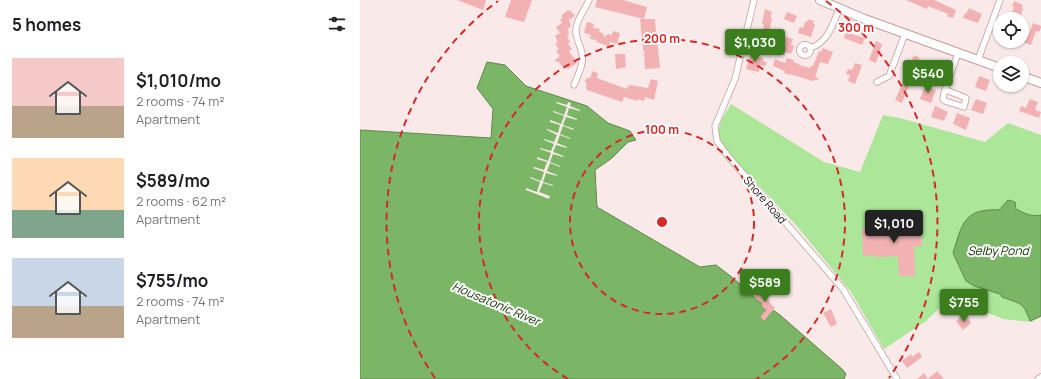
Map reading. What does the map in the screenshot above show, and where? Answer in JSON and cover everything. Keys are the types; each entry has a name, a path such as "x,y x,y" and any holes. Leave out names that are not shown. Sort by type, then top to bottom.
{"street":[{"path":"574,85 582,62 582,54 576,30 579,19 589,0"},
{"name":"Shore Road","path":"754,0 735,79 715,126 717,141 726,155 843,289 897,379"},
{"path":"820,0 838,9 993,65"},
{"path":"978,60 1000,0"},
{"path":"810,48 822,42 831,28 838,9"},
{"path":"877,82 889,76 905,34"},
{"path":"946,90 958,53"},
{"path":"1029,79 1041,83"}],"shaded area":[{"path":"731,104 824,162 860,172 883,115 900,118 985,142 1008,123 1041,135 1041,317 1031,322 1003,319 950,298 926,321 884,349 851,292 796,225 727,152 720,138 719,128 723,117"}],"water":[{"name":"Housatonic River","path":"487,62 505,65 526,86 587,106 608,123 630,131 636,140 628,142 612,158 595,170 597,207 700,267 716,265 762,304 761,306 766,310 760,317 764,321 773,310 780,315 842,369 846,374 844,379 360,379 360,130 491,138 493,109 477,88"},
{"name":"Selby Pond","path":"1008,200 1015,202 1016,209 1031,215 1041,215 1041,316 1030,321 1023,306 1017,302 1002,297 1000,294 974,286 966,281 953,253 962,226 971,215 987,210 999,210"}],"pier":[{"path":"568,102 571,103 570,106 580,111 569,108 567,115 577,120 566,117 563,125 574,129 573,130 563,126 560,134 570,139 560,135 557,143 567,148 556,145 553,152 564,156 553,154 550,162 560,167 550,163 547,171 557,176 546,173 543,182 553,186 543,183 539,192 550,196 549,199 526,190 526,188 537,192 540,182 530,177 541,181 544,172 533,168 544,170 547,162 537,159 537,157 548,161 551,153 540,148 551,151 554,144 544,139 554,142 557,135 547,129 558,133 560,125 550,122 550,120 561,124 564,116 553,112 554,111 564,115 567,107 556,103 567,105"}],"building":[{"path":"457,0 486,0 483,10"},
{"path":"511,0 532,0 524,22 505,17"},
{"path":"597,0 623,0 647,7 644,19 595,7"},
{"path":"906,0 934,0 956,10 953,18 947,16 948,14 928,6 927,9"},
{"path":"1014,1 1023,5 1022,12 1012,12 1014,7 1012,6"},
{"path":"969,8 982,14 978,23 963,18"},
{"path":"765,9 772,12 769,33 763,31 764,25 762,24"},
{"path":"570,10 575,16 569,20 571,26 567,29 569,35 567,36 570,42 568,44 572,49 569,51 577,63 568,69 566,66 563,68 559,62 554,61 560,56 556,51 559,49 555,44 558,42 555,36 560,33 556,27 562,23 560,20 563,18 561,16"},
{"path":"787,12 797,16 794,23 784,19"},
{"path":"640,19 655,19 660,68 645,69 644,52 647,52 643,51"},
{"path":"808,19 814,21 813,24 815,24 811,37 798,33 800,27 803,28"},
{"path":"587,22 594,24 593,28 600,29 599,32 603,33 604,37 608,34 612,35 613,31 620,33 617,44 610,42 609,46 596,42 597,40 590,39 591,35 584,33"},
{"path":"1033,23 1041,26 1039,32 1036,31 1031,45 1029,44 1029,34"},
{"path":"846,32 865,38 862,45 844,38"},
{"path":"782,36 793,39 791,45 794,46 791,54 778,49"},
{"path":"876,41 882,44 876,63 869,60"},
{"path":"823,48 833,52 828,64 820,62 815,77 820,79 812,81 790,75 773,66 775,59 785,63 787,58 794,60 793,62 799,65 810,68 813,66 819,51 821,52"},
{"path":"615,54 625,54 626,67 616,69"},
{"path":"750,55 763,58 763,61 767,62 765,66 760,65 759,72 746,69"},
{"path":"914,55 920,58 913,76 906,73"},
{"path":"855,63 862,65 855,84 848,81 850,75 846,74 848,69 852,70"},
{"path":"933,65 943,69 940,79 929,76"},
{"path":"592,71 598,73 597,78 627,89 628,85 648,88 651,79 658,81 654,100 645,97 644,101 637,99 637,101 624,97 622,102 587,90 587,83 585,83 586,78 588,79 591,77"},
{"path":"979,76 990,80 986,91 975,87"},
{"path":"903,82 909,85 902,103 895,100"},
{"path":"925,86 936,90 931,103 920,99"},
{"path":"976,99 987,103 983,114 971,110"},
{"path":"1030,99 1038,102 1035,110 1041,112 1039,118 1019,111 1021,106 1026,108"},
{"path":"935,106 948,112 944,121 931,117"},
{"path":"957,113 970,118 966,130 953,124"},
{"path":"900,219 913,219 913,230 917,230 917,234 922,233 922,246 914,246 915,276 899,276 898,256 863,256 862,228 873,228 876,223 876,227 900,226"},
{"path":"763,288 771,295 767,299 775,308 764,321 760,317 766,310 761,305 763,304 754,297"},
{"path":"831,309 837,324 831,327 823,313"},
{"path":"961,317 964,321 968,318 971,323 963,330 956,321"},
{"path":"919,352 922,357 907,368 902,361 911,354 912,357"},
{"path":"937,371 944,379 928,379"},
{"path":"924,373 928,379 917,379"}]}
